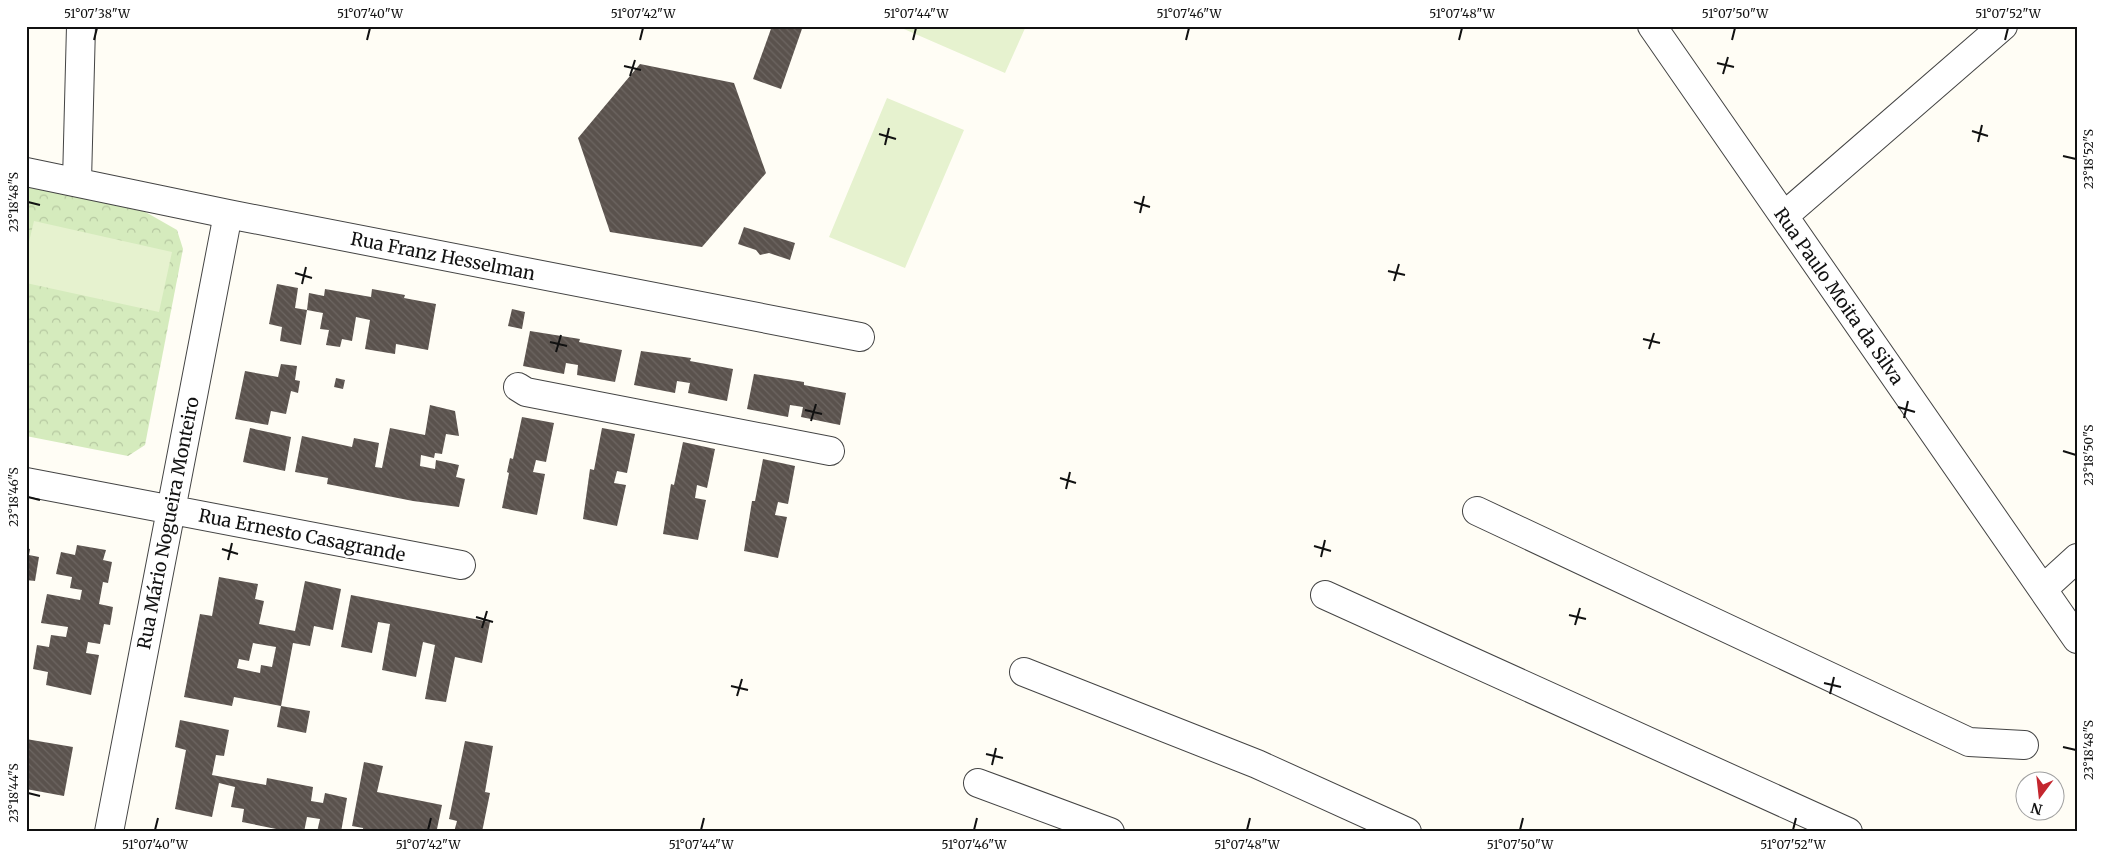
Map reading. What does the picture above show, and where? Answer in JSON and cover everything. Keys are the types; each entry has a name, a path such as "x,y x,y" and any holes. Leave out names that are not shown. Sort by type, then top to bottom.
{"street":[{"path":"77,181 81,26"},
{"name":"Rua Paulo Moita da Silva","path":"1652,26 2077,639"},
{"path":"1784,216 2002,27"},
{"name":"Rua Franz Hesselman","path":"26,172 77,181 228,214 860,337"},
{"name":"Rua Mário Nogueira Monteiro","path":"108,832 228,214"},
{"path":"518,388 526,392 830,451"},
{"name":"Rua Ernesto Casagrande","path":"26,482 461,565"},
{"path":"1477,511 1969,742 2024,745"},
{"path":"2043,590 2077,558"},
{"path":"1325,594 1848,832"},
{"path":"1024,672 1257,764 1408,832"},
{"path":"978,783 1110,832"}],"green space":[{"path":"897,26 1026,26 1005,73"},
{"path":"887,98 964,130 905,268 829,237"},
{"path":"26,187 142,210 177,230 183,249 145,445 128,456 26,436"},
{"path":"34,221 172,252 159,312 26,283 26,254"}],"building":[{"path":"772,26 803,26 781,89 753,79"},
{"path":"640,64 734,83 766,173 702,247 610,232 578,138"},
{"path":"744,227 795,243 790,260 769,253 760,255 756,250 738,244"},
{"path":"277,284 298,288 295,308 307,310 301,345 280,341 282,327 269,324"},
{"path":"325,289 371,297 372,289 405,295 404,298 436,304 428,350 396,344 395,354 365,349 370,320 356,317 352,341 342,339 340,347 326,345 329,330 320,329 323,313 307,310 309,293 324,296"},
{"path":"512,309 525,312 522,329 508,326"},
{"path":"530,331 580,339 579,342 622,350 615,382 577,375 578,365 566,363 564,374 523,366"},
{"path":"641,351 691,358 690,361 733,369 727,401 688,393 690,383 677,381 675,393 634,385"},
{"path":"281,364 297,366 295,380 300,381 298,393 291,391 286,414 271,411 268,425 235,419 245,371 278,377"},
{"path":"754,374 804,382 804,385 846,393 840,425 801,417 803,407 790,405 788,417 747,409"},
{"path":"336,378 345,380 343,389 334,387"},
{"path":"430,405 455,411 459,436 446,434 442,454 435,453 434,458 421,455 420,466 435,469 436,460 459,465 456,477 465,479 459,507 413,501 327,484 328,478 295,472 302,436 352,447 354,438 379,443 375,467 382,468 390,428 425,435"},
{"path":"522,417 554,423 546,462 536,460 533,472 545,474 537,515 502,508 510,458 513,459"},
{"path":"250,428 291,437 285,471 243,462"},
{"path":"602,428 635,434 627,473 617,471 614,483 626,485 617,526 583,519 590,469 594,470"},
{"path":"683,442 715,449 707,488 697,485 695,498 706,500 698,540 663,534 671,484 674,485"},
{"path":"763,459 795,466 788,504 778,502 775,515 787,517 778,558 744,551 752,501 755,501"},
{"path":"77,545 106,550 103,560 112,562 108,583 103,582 99,604 113,607 110,625 104,624 100,644 88,642 86,653 99,655 91,695 46,685 48,672 33,669 37,645 49,647 51,635 66,637 68,627 41,623 47,594 80,600 82,590 70,588 72,577 56,574 61,552 75,555"},
{"path":"26,548 30,549 29,555 39,557 35,581 26,580"},
{"path":"219,577 258,584 255,599 264,601 259,624 295,631 305,581 341,589 333,630 314,626 310,646 293,643 281,706 234,697 232,706 184,697 200,614 212,616","holes":["253,643 276,647 272,667 261,665 260,673 237,668 239,659 249,661"]},
{"path":"351,595 490,622 482,663 455,657 446,702 425,699 435,645 423,642 416,677 382,670 390,624 378,622 372,653 341,647"},
{"path":"281,706 310,711 306,733 277,727"},
{"path":"180,720 229,730 224,756 216,755 212,775 266,785 267,778 313,787 311,801 323,803 325,793 347,798 341,832 317,832 320,819 307,817 304,832 291,832 242,822 244,809 231,807 235,787 219,783 212,817 175,809 186,750 175,747"},
{"path":"26,739 73,747 64,796 26,789"},
{"path":"465,741 493,746 485,792 490,793 482,832 454,832 457,821 449,819"},
{"path":"364,762 383,766 377,792 442,805 437,829 444,832 363,832 363,828 352,826"}]}
